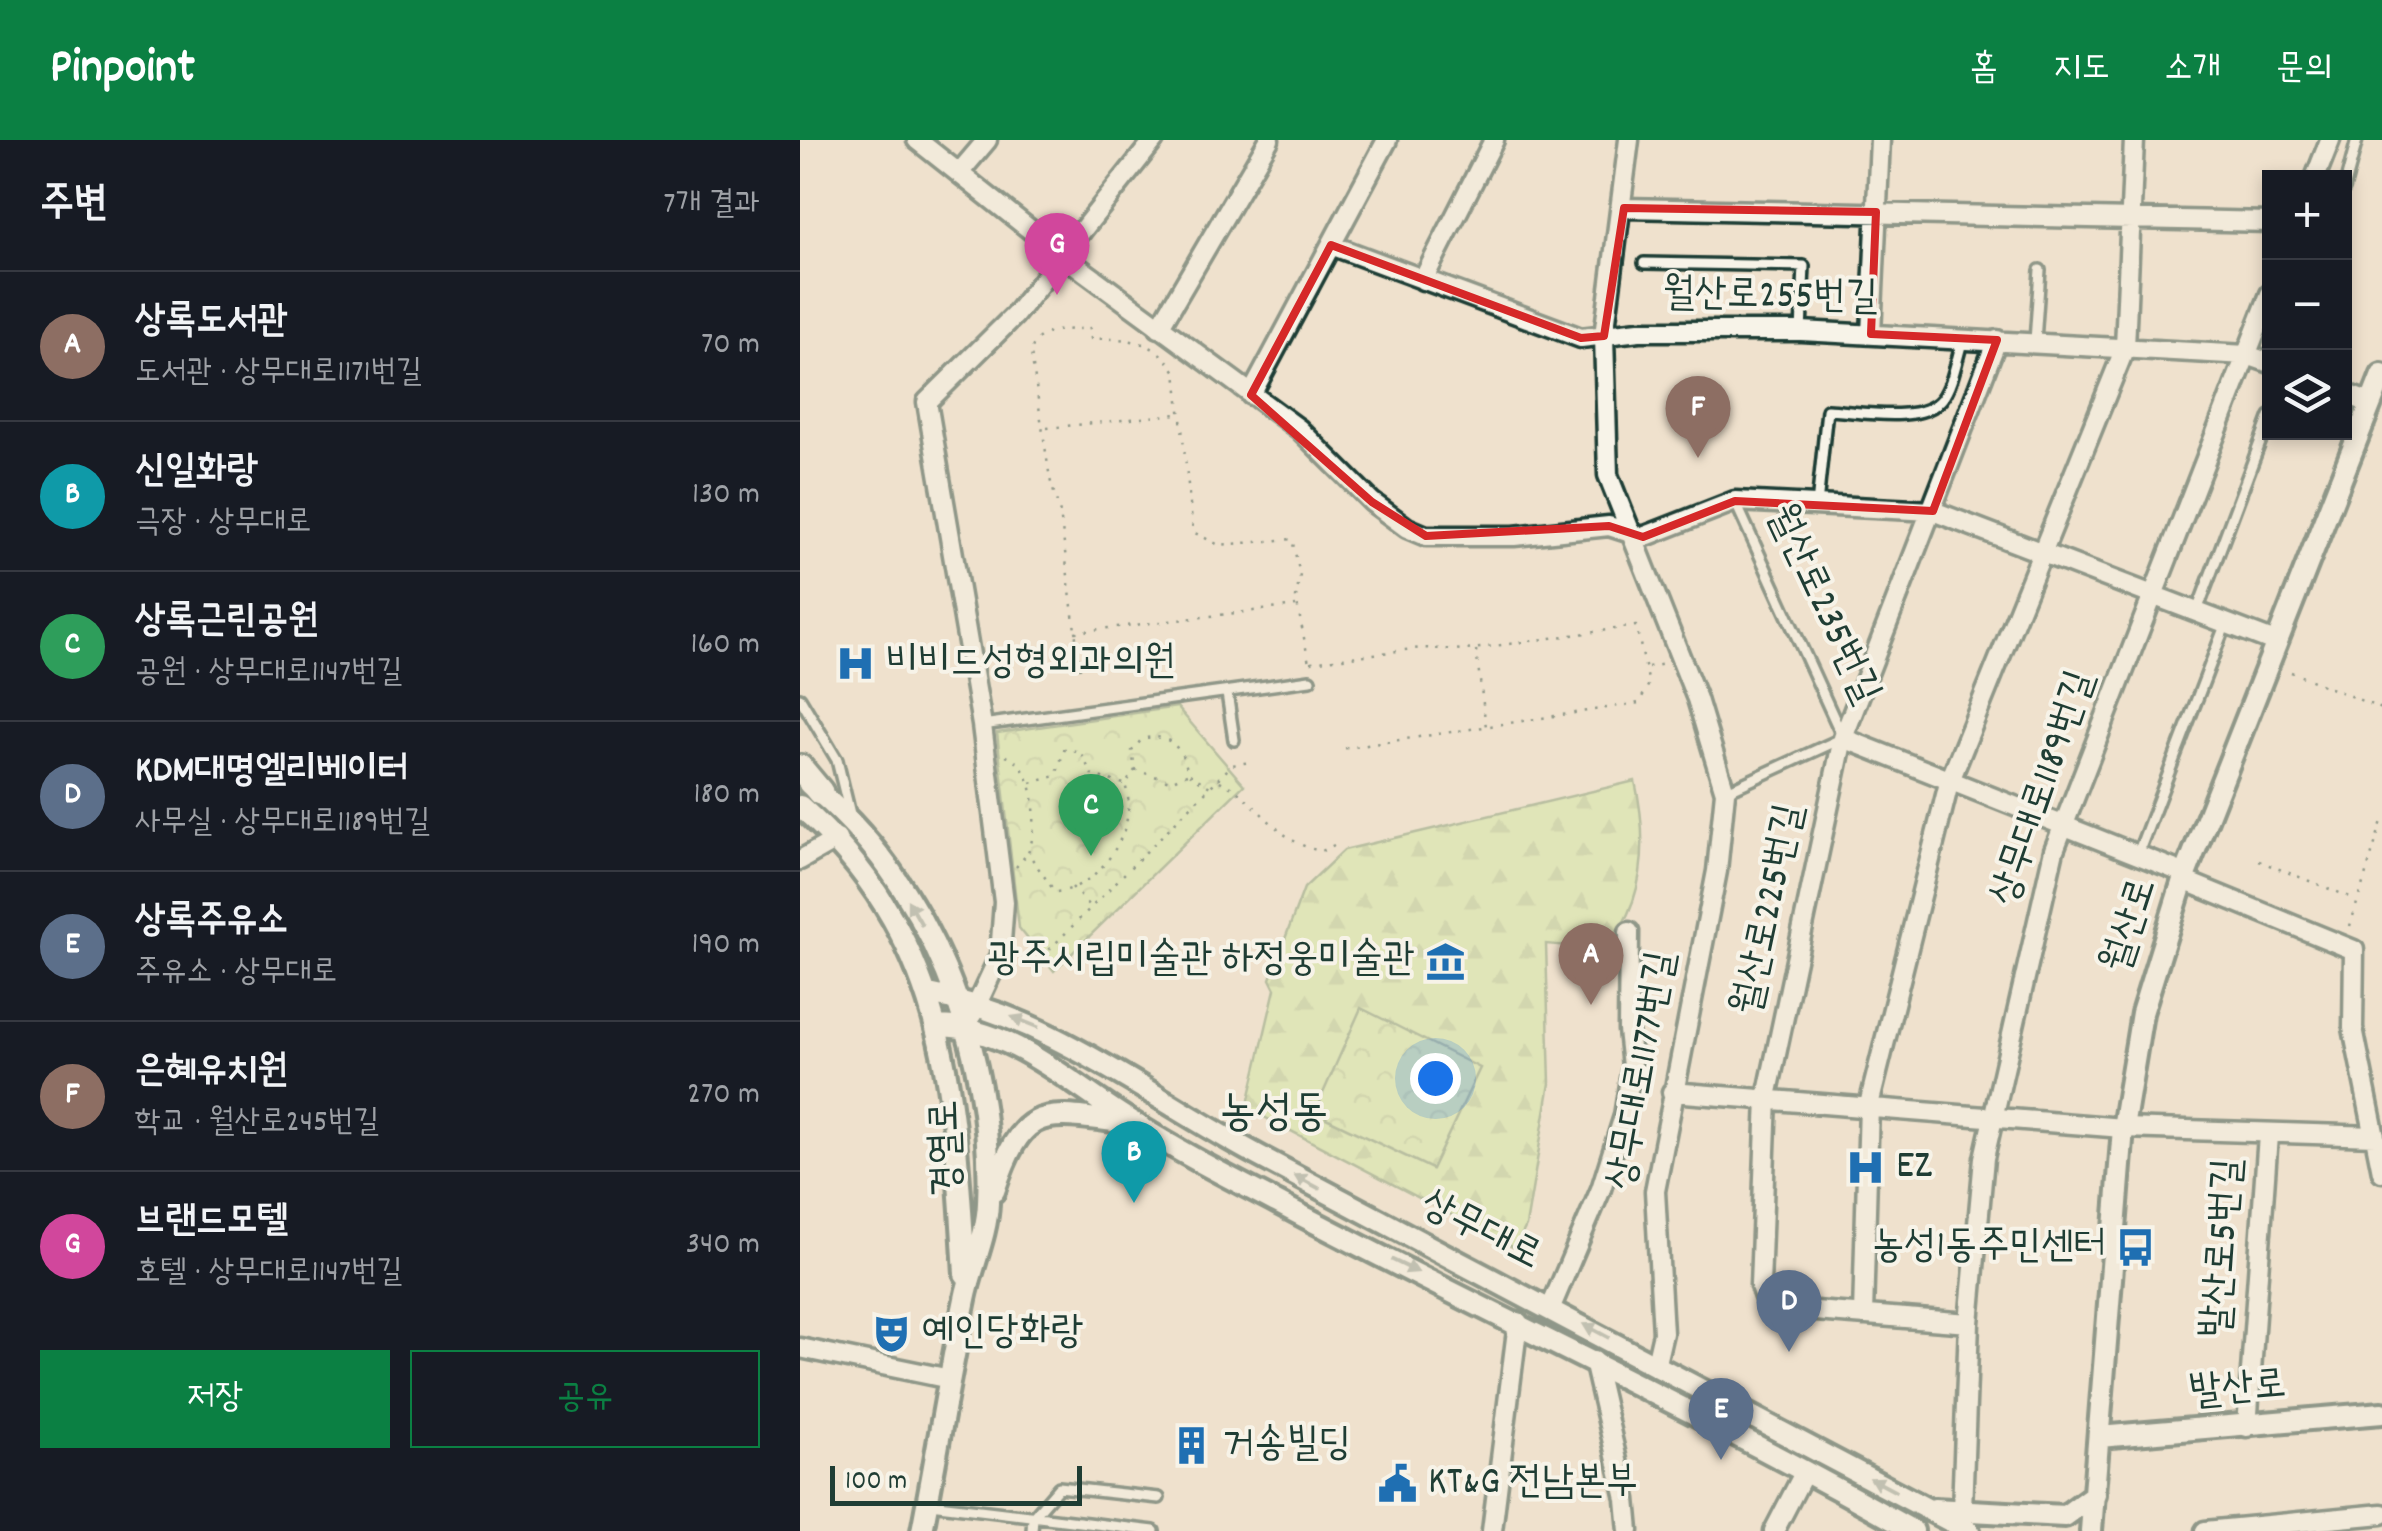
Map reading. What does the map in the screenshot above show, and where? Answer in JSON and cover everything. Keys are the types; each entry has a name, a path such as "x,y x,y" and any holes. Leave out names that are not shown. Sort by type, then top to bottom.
{"main road":[{"path":"800,768 805,797"}],"street":[{"path":"917,140 1062,255 1298,429 1372,502 1407,528 1426,536 1514,536 1609,526 1643,537 1735,501 1933,511 2153,592 2275,642"},
{"path":"959,173 987,140"},
{"path":"805,797 898,884 968,1001 1000,955 1006,926 982,725 927,402 992,342 1154,140"},
{"path":"1159,328 1270,140"},
{"path":"1251,394 1387,140"},
{"path":"1424,280 1494,140"},
{"path":"1871,334 1880,140"},
{"path":"1969,1323 1863,1315 1870,1105 1949,783 2124,348 2134,140"},
{"path":"2317,170 2330,140"},
{"name":"상무대로1177번길","path":"1626,142 1624,208 1604,336 1608,475 1697,699 1725,792 1718,871 1672,1092 1654,1216 1662,1333 1656,1363"},
{"path":"1624,208 2262,222"},
{"name":"월산로255번길","path":"1331,245 1581,338 1639,331 1871,334 2247,355 2262,360"},
{"name":"상무대로1189번길","path":"1965,1521 1969,1323 1990,1115 2060,828 2262,315"},
{"name":"월산로235번길","path":"1998,340 1843,738 2136,856 2351,949"},
{"name":"월산로","path":"2093,1531 2122,1128 2142,1013 2184,877 2382,375"},
{"path":"2352,396 2370,404"},
{"name":"월산로225번길","path":"1843,738 1767,1097 1760,1286 1777,1308 1863,1315"},
{"path":"805,797 844,833 897,926 939,1026"},
{"path":"800,860 844,833"},
{"path":"1551,1307 1594,1206 1624,1116 1632,1066 1628,932"},
{"path":"2351,949 2353,1028 2382,1172"},
{"name":"상무대로","path":"928,994 968,1001 1044,1029 1202,1126 1927,1509 1965,1521"},
{"name":"경열로","path":"922,1531 966,1295 988,1207 982,1081 967,1026 968,1001"},
{"name":"상무대로","path":"939,1026 967,1026 1003,1039 1133,1123 1279,1204 1594,1361 1912,1531"},
{"name":"경열로","path":"939,1026 958,1164 966,1295"},
{"path":"1672,1092 2122,1128 2375,1136"},
{"path":"988,1207 1014,1136 1040,1118 1072,1116 1133,1123"},
{"name":"발산로5번길","path":"2246,1427 2268,1135"},
{"path":"1492,1531 1518,1322"},
{"path":"800,1348 950,1379"},
{"path":"1594,1361 1626,1499 1629,1531"},
{"name":"발산로","path":"2099,1436 2382,1413"},
{"path":"1774,1531 1804,1473"},
{"path":"1965,1521 2066,1516 2094,1494"},
{"path":"2205,1531 2382,1514"}],"lane":[{"path":"2348,170 2356,140"},
{"path":"1644,262 1804,266 1801,332"},
{"path":"2035,341 2040,270"},
{"path":"1816,505 1827,410 1909,413 1931,406 1943,398 1964,340"},
{"path":"2197,611 2262,437"},
{"name":"월산로235번길","path":"1735,501 1843,738"},
{"path":"2136,856 2226,623"},
{"path":"982,725 1310,680"},
{"path":"1227,692 1234,740"},
{"path":"800,698 837,760 844,833"},
{"path":"1725,792 1843,738"},
{"path":"1032,1531 1033,1516 1059,1487 1159,1498"},
{"path":"927,1504 1154,1531"}],"path":[{"path":"1080,668 1036,394 1033,342 1041,334 1090,328 1092,339 1132,338 1169,361 1176,372 1193,532 1218,546 1292,540 1300,575 1297,606 1310,662 1310,680"},
{"path":"1044,428 1180,414"},
{"path":"1075,632 1297,606"},
{"path":"1310,662 1402,650 1476,649 1636,626 1648,667 1648,692 1633,706 1341,750"},
{"path":"1476,649 1486,727"},
{"path":"2291,672 2382,709"},
{"path":"1188,773 1170,781 1136,770 1130,759 1135,745 1142,738 1160,736 1183,752 1188,773 1210,787"},
{"path":"1028,783 1056,776 1064,750 1080,750 1092,776 1126,785"},
{"path":"986,752 1015,760 1028,783 1036,834 1028,853 1030,862 1055,892 1072,887 1107,860 1126,836 1131,805 1126,785 1136,770"},
{"path":"1043,966 1041,958 1232,764 1250,762"},
{"path":"1217,780 1236,788 1261,817 1297,843 1322,851 1340,842"},
{"path":"2351,949 2356,900 2382,822"},
{"path":"2259,861 2356,900"},
{"path":"1072,887 1091,908"}],"highlighted area":[{"path":"1624,208 1876,212 1871,334 1997,340 1933,511 1735,501 1643,537 1609,526 1426,536 1372,502 1251,395 1331,245 1581,338 1604,336"}],"green space":[{"path":"1177,707 1244,785 1054,971 1019,928 997,733"},
{"path":"1635,781 1642,826 1640,870 1629,912 1619,931 1605,949 1546,944 1550,1083 1526,1226 1515,1248 1247,1108 1275,989 1270,979 1304,888 1344,850"},
{"path":"1361,1008 1480,1068 1432,1169 1326,1118 1320,1100"}],"place":[{"name":"브랜드모텔","path":"1057,295"},
{"name":"은혜유치원","path":"1698,458"},
{"name":"비비드성형외과의원","path":"856,664"},
{"name":"상록근린공원","path":"1091,856"},
{"name":"광주시립미술관 하정웅미술관","path":"1445,961"},
{"name":"상록도서관","path":"1591,1005"},
{"name":"EZ","path":"1866,1168"},
{"name":"신일화랑","path":"1134,1203"},
{"name":"농성1동주민센터","path":"2136,1248"},
{"name":"예인당화랑","path":"892,1334"},
{"name":"KDM대명엘리베이터","path":"1789,1352"},
{"name":"거송빌딩","path":"1192,1446"},
{"name":"상록주유소","path":"1721,1460"},
{"name":"KT&G 전남본부","path":"1398,1484"}],"district":[{"name":"농성동","path":"1274,1115"}]}
